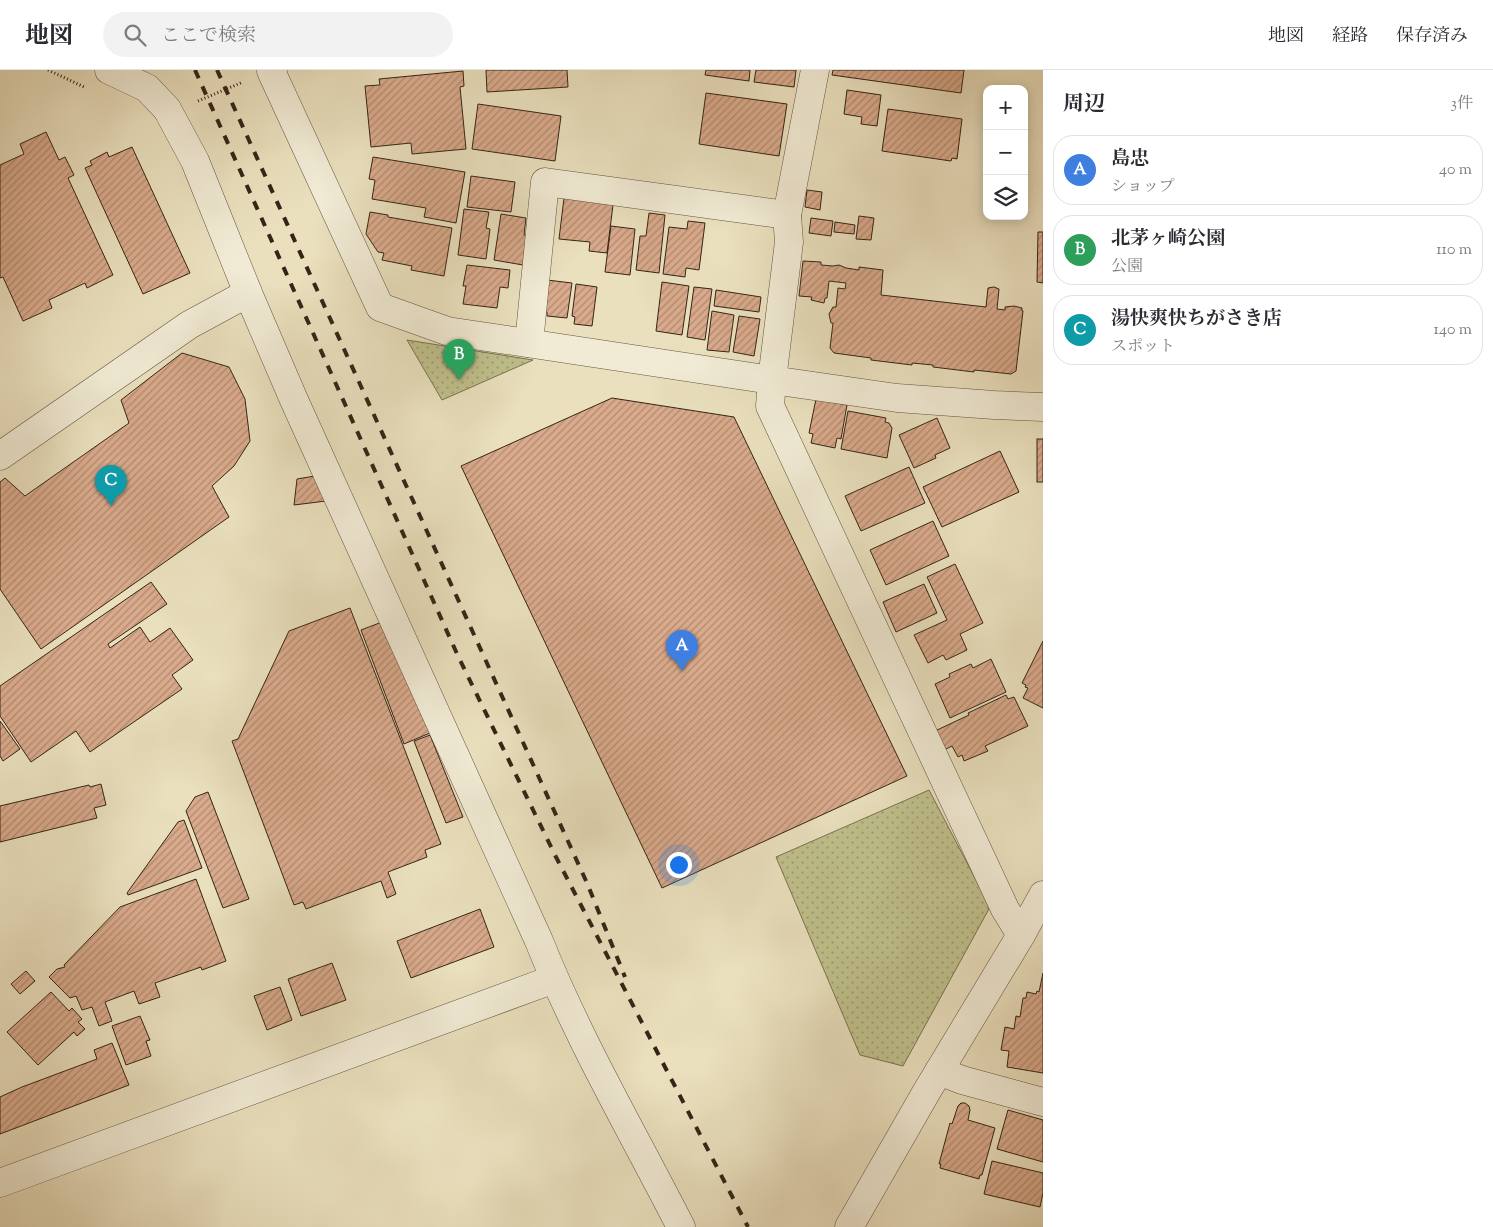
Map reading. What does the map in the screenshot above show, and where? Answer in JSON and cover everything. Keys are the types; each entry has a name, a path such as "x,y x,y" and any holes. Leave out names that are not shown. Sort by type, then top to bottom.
{"street":[{"path":"109,70 147,88 167,109 196,161 248,292 294,400 554,979 682,1227"},
{"path":"272,70 380,306 447,331 898,398 1043,407"},
{"path":"815,70 787,216 789,242 770,406 1005,909 1021,935"},
{"path":"529,343 545,182 787,216"},
{"path":"0,456 189,325 248,292"},
{"path":"849,1227 1043,895"},
{"path":"0,1183 554,979"},
{"path":"939,1071 962,1080 1043,1102"}],"path":[{"path":"48,70 90,90"},
{"path":"195,102 272,70"}],"green space":[{"path":"407,340 533,360 442,400"},
{"path":"929,790 990,907 903,1066 860,1055 776,857"}],"building":[{"path":"486,70 567,70 568,87 487,92"},
{"path":"706,70 750,70 749,81 705,75"},
{"path":"756,70 796,70 794,87 754,82"},
{"path":"833,70 964,70 961,93 832,75"},
{"path":"463,71 464,86 460,87 466,149 412,154 411,143 371,147 365,86 380,85 379,79"},
{"path":"847,90 881,95 877,126 861,124 862,117 844,114"},
{"path":"706,93 787,104 779,156 699,144"},
{"path":"478,104 561,116 555,161 472,149"},
{"path":"888,109 962,119 957,159 952,158 951,161 882,151"},
{"path":"46,132 59,160 65,157 74,175 68,178 113,275 87,288 85,283 49,300 52,308 23,321 3,277 0,278 0,165 24,154 20,144"},
{"path":"132,147 190,273 143,294 85,168 92,165 90,161 107,152 109,157"},
{"path":"373,157 465,172 456,223 424,217 426,208 372,199 375,180 369,179"},
{"path":"471,176 515,182 511,212 467,207"},
{"path":"807,190 822,192 820,210 805,207"},
{"path":"564,198 613,205 607,253 589,251 590,242 559,239"},
{"path":"464,209 489,212 486,228 490,229 486,259 458,255"},
{"path":"370,212 452,228 444,276 411,270 412,266 382,260 384,253 378,252 366,234"},
{"path":"649,213 665,215 659,273 636,270 640,236 646,236"},
{"path":"501,214 526,218 524,235 527,235 523,265 494,260"},
{"path":"859,216 874,218 871,240 856,239"},
{"path":"811,218 833,221 831,236 809,233"},
{"path":"688,221 705,223 699,270 686,268 685,277 663,274 669,227 687,229"},
{"path":"835,222 855,225 854,234 834,232"},
{"path":"611,226 635,229 630,275 605,272"},
{"path":"1038,232 1043,232 1043,283 1037,282"},
{"path":"803,261 821,262 821,265 839,265 859,270 859,267 883,270 881,295 986,307 988,288 994,287 999,289 997,309 1005,310 1005,307 1014,306 1022,308 1023,311 1016,371 1011,374 974,370 974,372 933,367 933,365 912,363 912,365 871,360 871,358 834,353 830,348 833,323 831,323 829,314 833,307 836,307 838,288 845,289 846,283 829,281 827,298 825,298 824,303 811,300 812,297 799,296"},
{"path":"467,265 510,270 508,288 500,287 497,308 463,304 466,286 463,286"},
{"path":"547,280 572,283 567,318 547,316 547,312 543,311"},
{"path":"662,282 689,286 682,335 656,331"},
{"path":"576,284 597,287 592,326 574,324 575,317 572,316"},
{"path":"694,287 712,289 705,340 687,337"},
{"path":"716,290 761,297 759,312 714,306"},
{"path":"712,311 734,315 729,352 707,350"},
{"path":"739,316 760,319 754,356 733,352"},
{"path":"182,353 229,367 245,399 250,441 234,466 212,486 229,517 41,649 0,589 0,482 5,478 25,496 129,423 121,400"},
{"path":"612,398 734,417 907,776 662,888 461,466"},
{"path":"816,399 847,405 841,439 837,438 835,448 811,443 813,434 809,433"},
{"path":"848,411 886,418 885,422 889,423 892,428 887,458 841,449"},
{"path":"937,418 950,448 935,455 936,458 914,468 899,435"},
{"path":"1037,439 1043,439 1043,482 1037,482"},
{"path":"1000,451 1019,492 942,527 923,487"},
{"path":"909,467 925,503 861,531 845,496"},
{"path":"315,476 326,501 294,505 297,479"},
{"path":"933,521 949,556 886,585 870,550"},
{"path":"955,564 983,623 960,634 967,650 946,660 943,655 928,663 914,635 947,620 927,577"},
{"path":"151,582 167,604 108,644 110,648 140,627 150,642 170,628 193,660 172,675 182,689 90,752 76,731 31,762 0,716 0,686"},
{"path":"924,584 937,613 896,632 883,602"},
{"path":"350,608 441,844 425,850 427,857 388,872 396,894 387,898 381,881 306,909 303,902 294,905 232,741 238,739 289,631"},
{"path":"382,622 430,733 404,744 361,630"},
{"path":"1043,641 1043,708 1023,698 1028,688 1022,683"},
{"path":"991,659 1006,692 950,718 935,684 950,677 949,674 971,664 973,668"},
{"path":"1006,695 1008,699 1014,697 1028,726 985,746 988,751 964,761 962,755 958,757 952,746 944,750 935,731"},
{"path":"0,721 20,749 3,761 0,756"},
{"path":"430,735 463,817 446,823 414,741"},
{"path":"101,784 106,805 94,808 97,818 0,842 0,806 89,785 90,787"},
{"path":"208,792 249,899 223,908 186,811 195,797"},
{"path":"184,820 202,868 128,895 127,893 178,822"},
{"path":"196,879 226,961 202,970 201,967 155,983 160,997 139,1004 134,991 105,1002 112,1021 99,1026 92,1007 82,1010 76,996 70,998 49,977 57,969 65,967 64,965 120,907"},
{"path":"480,909 494,947 411,978 397,941"},
{"path":"332,963 346,1000 301,1016 288,979"},
{"path":"26,971 35,981 20,994 11,984"},
{"path":"1043,973 1043,1073 1007,1067 1009,1051 1001,1050 1005,1027 1014,1029 1016,1016 1020,1017 1023,998 1026,998 1027,992 1036,994 1037,991 1039,992"},
{"path":"280,987 292,1020 267,1030 254,996"},
{"path":"51,992 69,1011 72,1008 82,1019 78,1022 85,1029 77,1036 74,1032 38,1065 7,1032"},
{"path":"140,1016 150,1040 146,1041 151,1056 126,1065 112,1026"},
{"path":"112,1043 129,1085 0,1134 0,1097 97,1059 94,1050"},
{"path":"961,1103 969,1106 968,1120 995,1128 982,1175 980,1175 979,1179 940,1168 941,1164 939,1164 950,1123 952,1124 958,1106"},
{"path":"1008,1110 1043,1120 1043,1162 997,1149"},
{"path":"992,1161 1043,1173 1043,1193 1040,1207 984,1194"}],"railway":[{"path":"195,70 458,656 556,857 748,1227"},
{"path":"217,70 587,883 625,977"}],"place":[{"name":"北茅ヶ崎公園","path":"459,380"},
{"name":"湯快爽快ちがさき店","path":"111,506"},
{"name":"島忠","path":"682,671"}]}
